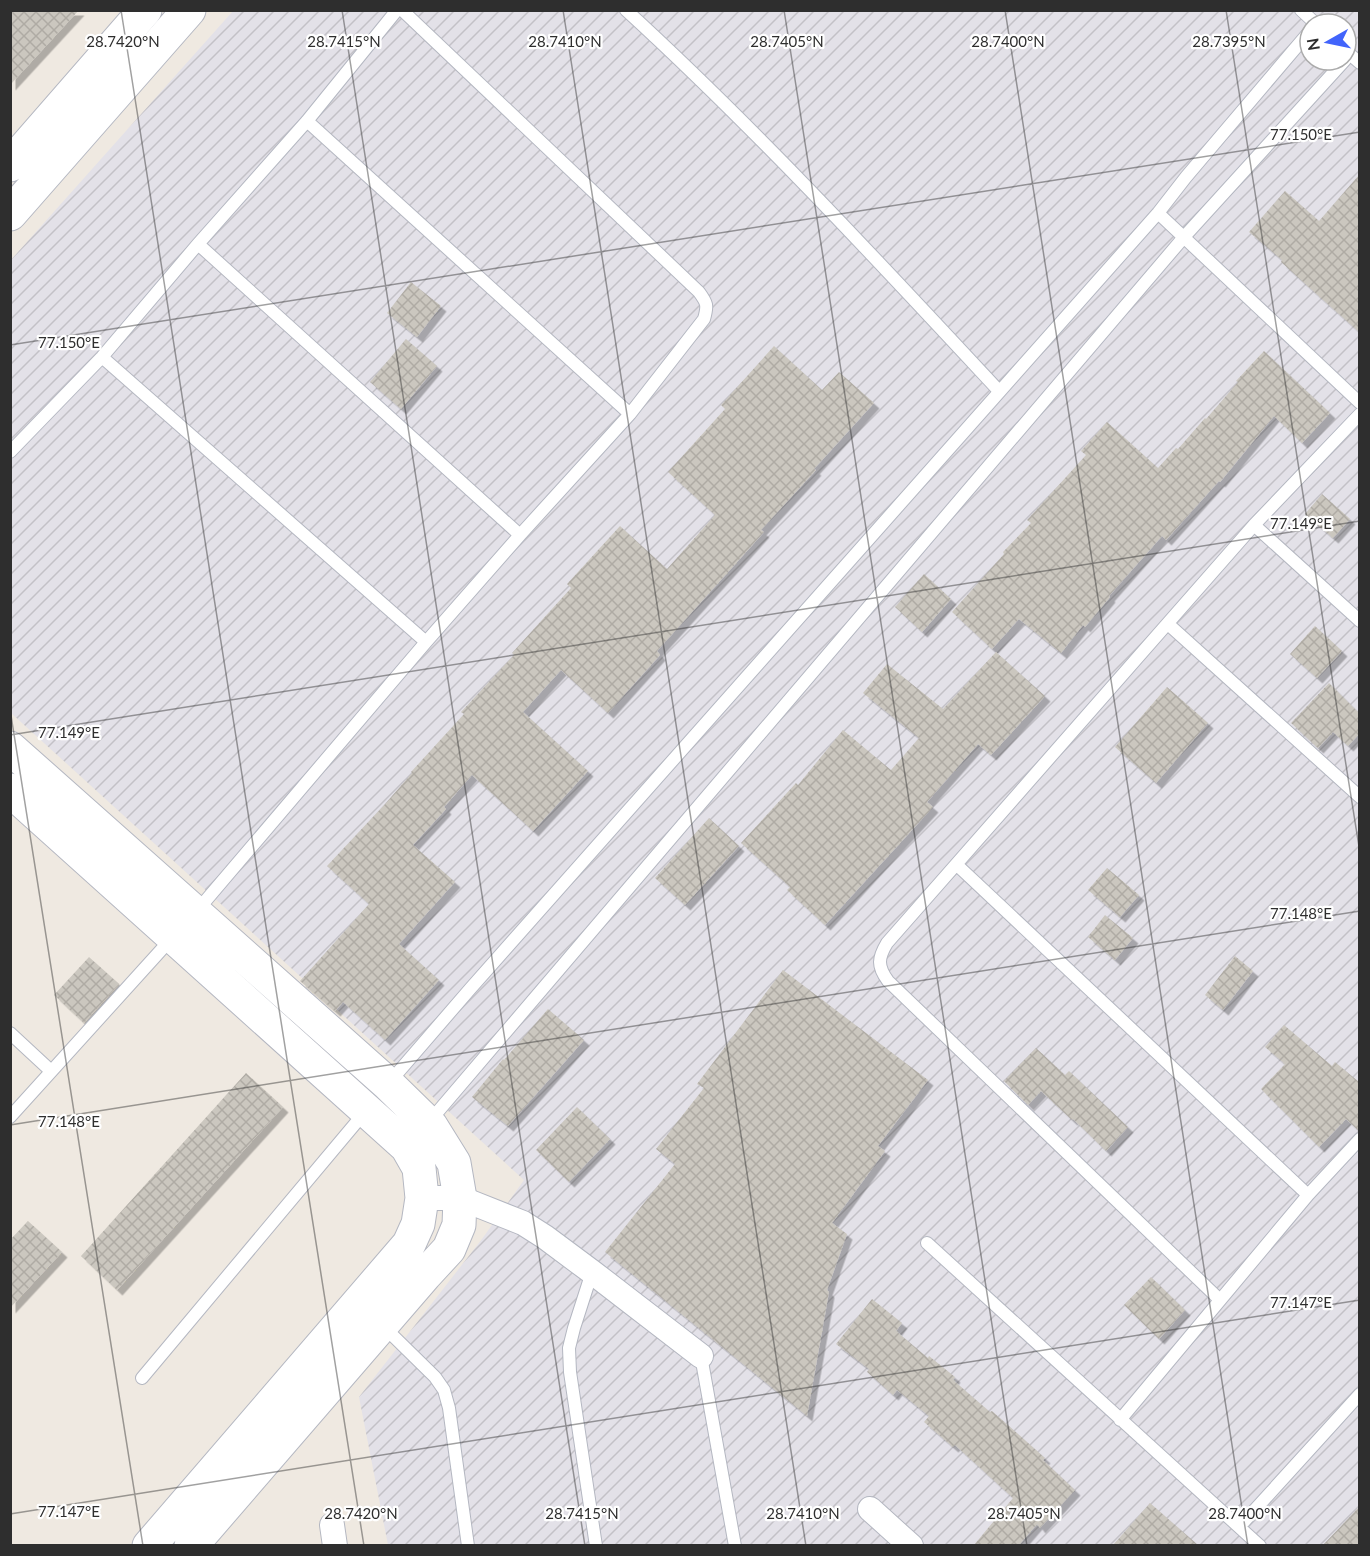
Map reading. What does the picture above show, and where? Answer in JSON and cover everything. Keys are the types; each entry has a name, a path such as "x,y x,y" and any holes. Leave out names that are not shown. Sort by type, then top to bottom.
{"main road":[{"path":"10,165 145,10"},
{"path":"10,214 189,10"},
{"path":"10,748 184,924 417,1135 454,1163 460,1197 459,1225 449,1249 191,1545"},
{"path":"10,790 184,924"},
{"path":"149,1545 409,1244 418,1224 422,1198 417,1135"}],"street":[{"path":"422,1198 460,1197 523,1223 592,1272 701,1356"},
{"path":"870,1509 910,1545"}],"lane":[{"path":"10,452 102,357 307,121 397,10"},
{"path":"10,1117 184,924 426,642 630,414 704,319 708,307 699,292 402,10"},
{"path":"626,10 683,62 845,227 999,391"},
{"path":"142,1378 377,1098 1158,213 1298,45"},
{"path":"417,1135 1184,237 1336,72"},
{"path":"307,121 630,414"},
{"path":"1158,213 1359,403"},
{"path":"198,244 520,535"},
{"path":"102,357 426,642"},
{"path":"1220,1300 888,981 880,970 881,954 887,943 1254,525 1359,414"},
{"path":"1254,525 1359,621"},
{"path":"1168,624 1359,797"},
{"path":"957,865 1308,1195"},
{"path":"10,1033 51,1071"},
{"path":"1120,1420 1308,1195 1359,1139"},
{"path":"927,1243 1260,1545"},
{"path":"592,1272 569,1348 570,1372 596,1545"},
{"path":"382,1325 435,1377 444,1390 449,1408 468,1545"},
{"path":"701,1356 735,1545"},
{"path":"1240,1526 1359,1394"}],"shaded area":[{"path":"233,11 1359,11 1359,1545 388,1545 359,1397 482,1239 524,1180 11,713 10,261"}],"building":[{"path":"10,10 79,10 10,85"},
{"path":"1359,175 1359,332 1249,232 1285,191 1319,221"},
{"path":"411,282 441,306 417,337 387,313"},
{"path":"406,339 437,366 401,409 370,382"},
{"path":"774,346 822,390 839,372 874,403 761,530 764,532 657,651 660,655 608,713 561,670 523,712 588,771 533,831 472,775 444,807 446,809 413,845 455,882 399,944 439,980 385,1040 343,1002 335,1011 300,981 369,904 327,866 464,714 461,712 514,655 512,653 571,588 567,584 620,526 667,569 715,515 668,472 725,409 721,405"},
{"path":"1264,351 1330,413 1302,443 1274,416 1220,482 1166,540 1162,536 1061,653 1019,619 992,649 952,612 1031,523 1027,520 1086,455 1081,451 1107,422 1158,468 1206,419 1238,382 1236,381"},
{"path":"1322,494 1350,519 1333,538 1305,514"},
{"path":"924,574 951,599 922,632 895,607"},
{"path":"1315,626 1342,651 1317,678 1290,654"},
{"path":"996,652 1045,696 991,755 978,744 927,802 933,807 825,925 787,890 790,887 741,843 796,783 798,785 843,730 891,770 919,738 863,693 887,664 943,709"},
{"path":"1329,683 1359,713 1359,734 1348,746 1333,732 1318,748 1291,723"},
{"path":"1167,687 1208,723 1156,783 1115,747"},
{"path":"709,818 739,846 685,905 655,878"},
{"path":"1107,868 1139,895 1120,917 1088,890"},
{"path":"1105,915 1133,938 1115,960 1088,937"},
{"path":"1235,956 1253,971 1223,1010 1205,995"},
{"path":"89,957 119,984 84,1023 54,995"},
{"path":"783,970 928,1080 878,1146 885,1151 832,1223 847,1234 827,1290 829,1292 807,1416 605,1252 675,1164 656,1149 704,1088 697,1084"},
{"path":"548,1009 584,1040 508,1126 472,1097"},
{"path":"1284,1025 1332,1066 1335,1062 1359,1082 1359,1131 1346,1119 1319,1147 1261,1089 1285,1064 1265,1047"},
{"path":"1036,1048 1065,1075 1069,1071 1128,1127 1106,1151 1041,1091 1028,1105 1004,1081"},
{"path":"246,1073 283,1107 117,1290 81,1256"},
{"path":"577,1107 610,1139 569,1182 536,1150"},
{"path":"28,1221 62,1252 10,1308 10,1240"},
{"path":"1151,1277 1185,1310 1159,1339 1124,1305"},
{"path":"872,1299 902,1323 896,1331 955,1377 953,1380 1045,1458 1043,1460 1075,1490 1040,1528 1037,1524 1019,1545 974,1545 1013,1498 955,1445 953,1447 924,1422 929,1416 897,1390 893,1395 867,1372 869,1369 836,1344"},
{"path":"1150,1503 1198,1545 1113,1545"},
{"path":"1359,1507 1359,1545 1323,1545"}]}
